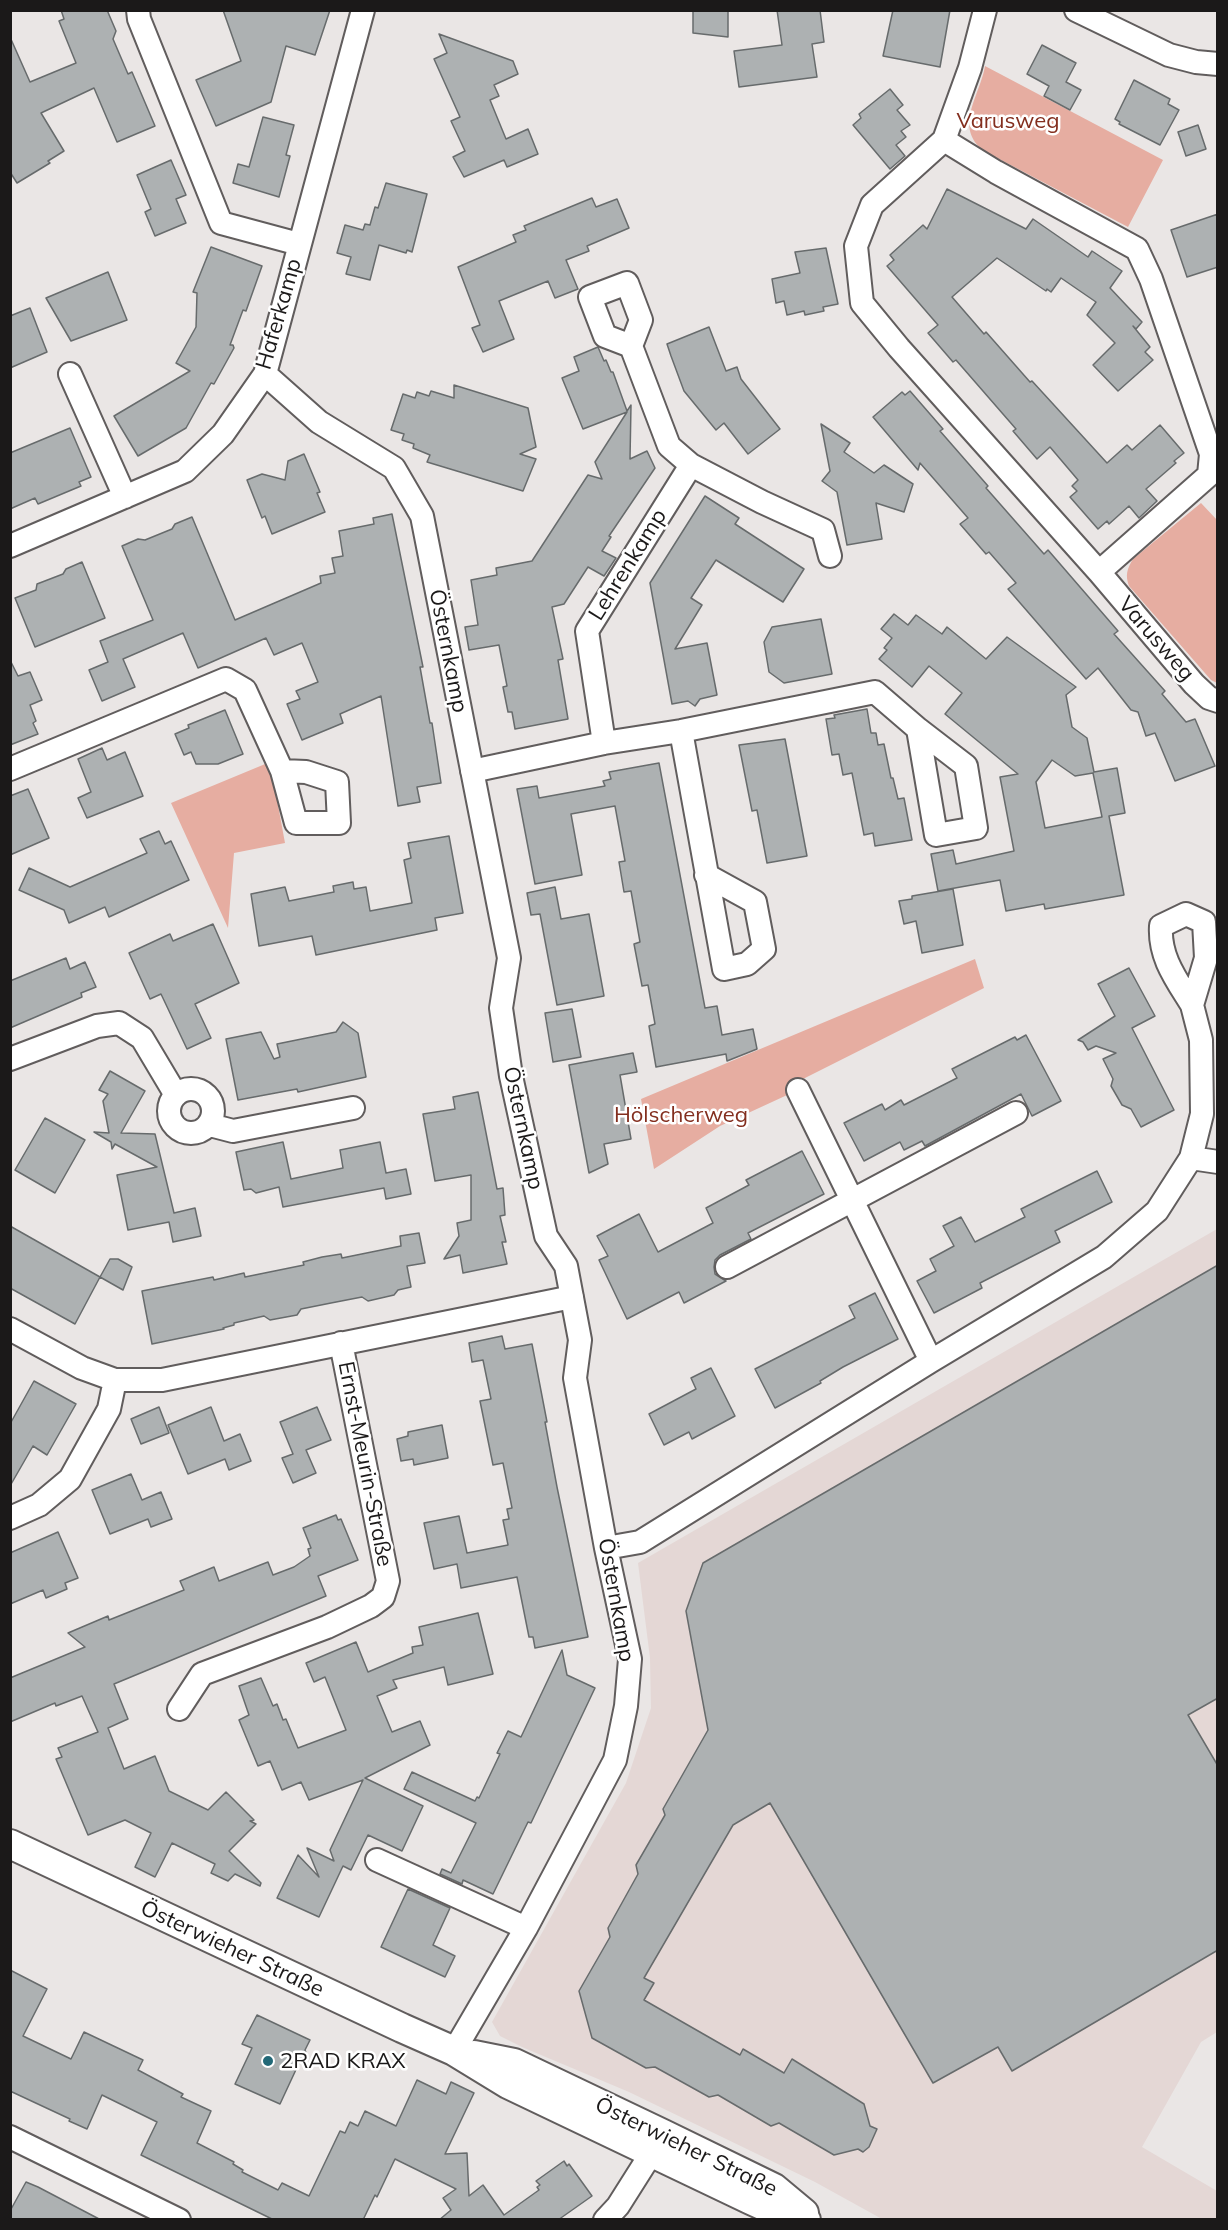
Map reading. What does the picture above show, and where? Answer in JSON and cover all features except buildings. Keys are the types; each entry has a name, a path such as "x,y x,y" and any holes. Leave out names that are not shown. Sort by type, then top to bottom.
{"street":[{"name":"Haferkamp","path":"138,10 139,20 221,223 299,244"},
{"name":"Haferkamp","path":"10,546 185,471 223,434 265,374 363,10"},
{"name":"Varusweg","path":"985,10 970,68 944,140 872,205 856,246 862,303 899,348 1099,572 1194,684 1209,698 1218,701"},
{"path":"1076,10 1169,55 1196,62 1218,64"},
{"path":"944,140 996,172 1137,249 1151,279 1210,454 1209,475 1099,572"},
{"path":"631,346 669,446 691,465 762,502 823,530 830,556"},
{"path":"70,374 124,497"},
{"name":"Östernkamp","path":"265,374 319,422 394,468 422,516 508,958 501,1008 511,1076 546,1236 566,1266 580,1340 575,1378 606,1548 630,1659 626,1706 615,1760 526,1928 454,2051"},
{"name":"Lehrenkamp","path":"604,743 587,631 691,465"},
{"path":"10,769 226,678 245,690 282,771"},
{"path":"472,771 604,743 681,731 875,692 918,729"},
{"path":"681,731 706,875"},
{"path":"606,1548 640,1542 931,1361 1104,1257 1157,1210 1191,1158 1202,1114 1201,1040 1192,1005"},
{"path":"10,1059 97,1026 119,1023 142,1038 176,1095"},
{"path":"210,1125 214,1109 207,1095 191,1089 176,1095 168,1112 176,1128 194,1134 210,1125 233,1131 353,1108"},
{"path":"798,1090 931,1361"},
{"path":"727,1267 1016,1113"},
{"path":"1191,1158 1218,1162"},
{"name":"Ernst-Meurin-Straße","path":"10,1329 82,1368 115,1380 162,1380 572,1297"},
{"name":"Ernst-Meurin-Straße","path":"179,1709 202,1674 327,1627 371,1606 383,1597 388,1581 341,1342"},
{"path":"10,1518 39,1505 70,1479 109,1409 115,1380"},
{"name":"Österwieher Straße","path":"10,1844 391,2024 454,2051 514,2064 658,2144 774,2188 794,2203 808,2220"},
{"path":"377,1860 526,1928"},
{"path":"10,2137 179,2220"},
{"path":"605,2220 618,2206 658,2144"}],"shaded area":[{"path":"1217,1229 1217,2032 1201,2042 1142,2147 1217,2191 1217,2219 882,2219 815,2182 629,2092 500,2036 492,2022 626,1783 651,1708 650,1658 638,1563"}],"green space":[{"path":"985,66 1163,160 1128,227 984,151 975,142 970,132 969,121"},
{"path":"1201,503 1217,520 1217,683 1211,680 1129,586 1127,579 1128,569 1133,559"},
{"path":"270,762 285,843 234,853 228,928 171,803"},
{"name":"Hölscherweg","path":"975,959 984,988 801,1080 798,1090 720,1126 654,1169 641,1099"}],"place":[{"name":"2RAD KRAX","path":"268,2061"}]}
